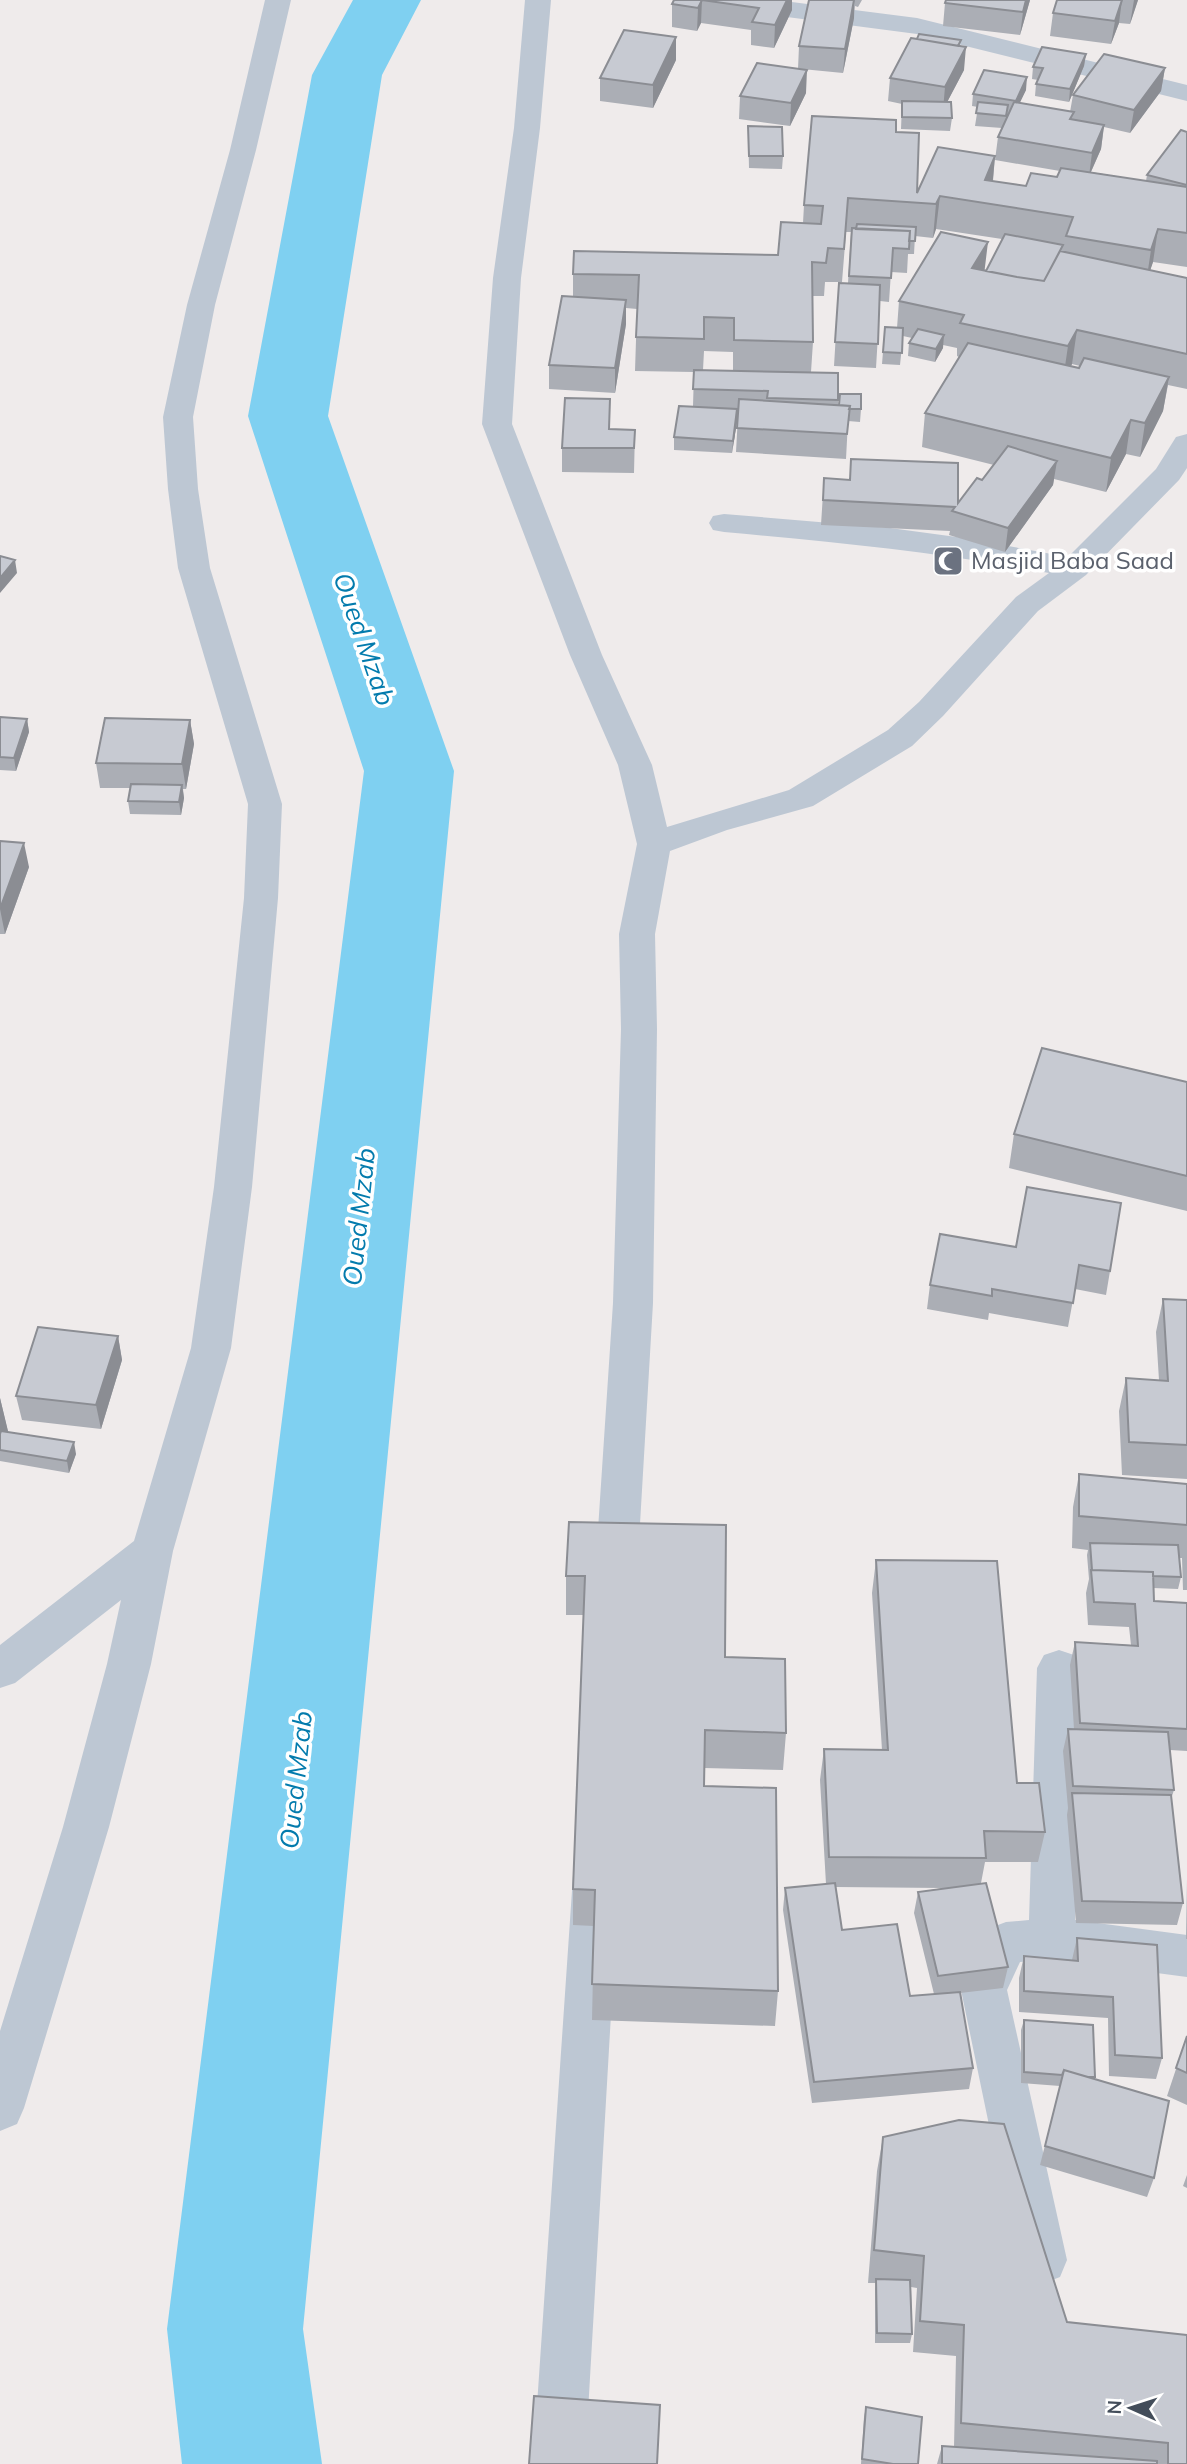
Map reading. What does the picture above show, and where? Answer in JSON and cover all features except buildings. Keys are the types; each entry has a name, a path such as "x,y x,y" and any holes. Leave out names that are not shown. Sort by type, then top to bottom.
{"street":[{"path":"0,2108 86,1827 129,1664 152,1551 211,1348 235,1173 261,898 265,804 194,568 183,489 178,417 201,305 243,150 278,0"},
{"path":"538,0 527,128 507,278 497,424 586,655 635,765 654,844 637,934 639,1029 633,1303 614,1618"},
{"path":"719,0 917,26 1187,93"},
{"path":"654,844 715,822 801,798 900,738 932,709 1027,604 1074,568 1168,474 1187,443"},
{"path":"724,523 902,538 1074,568"},
{"path":"0,1670 152,1551"},
{"path":"1051,1938 1059,1668"},
{"path":"559,2464 599,1838"},
{"path":"1049,2295 984,1990 1006,1943 1051,1938 1187,1956"}],"waterway":[{"name":"Oued Mzab","path":"252,2464 235,2329 409,771 288,416 347,75 387,0"}],"place":[{"name":"Masjid Baba Saad","path":"948,561"}]}
